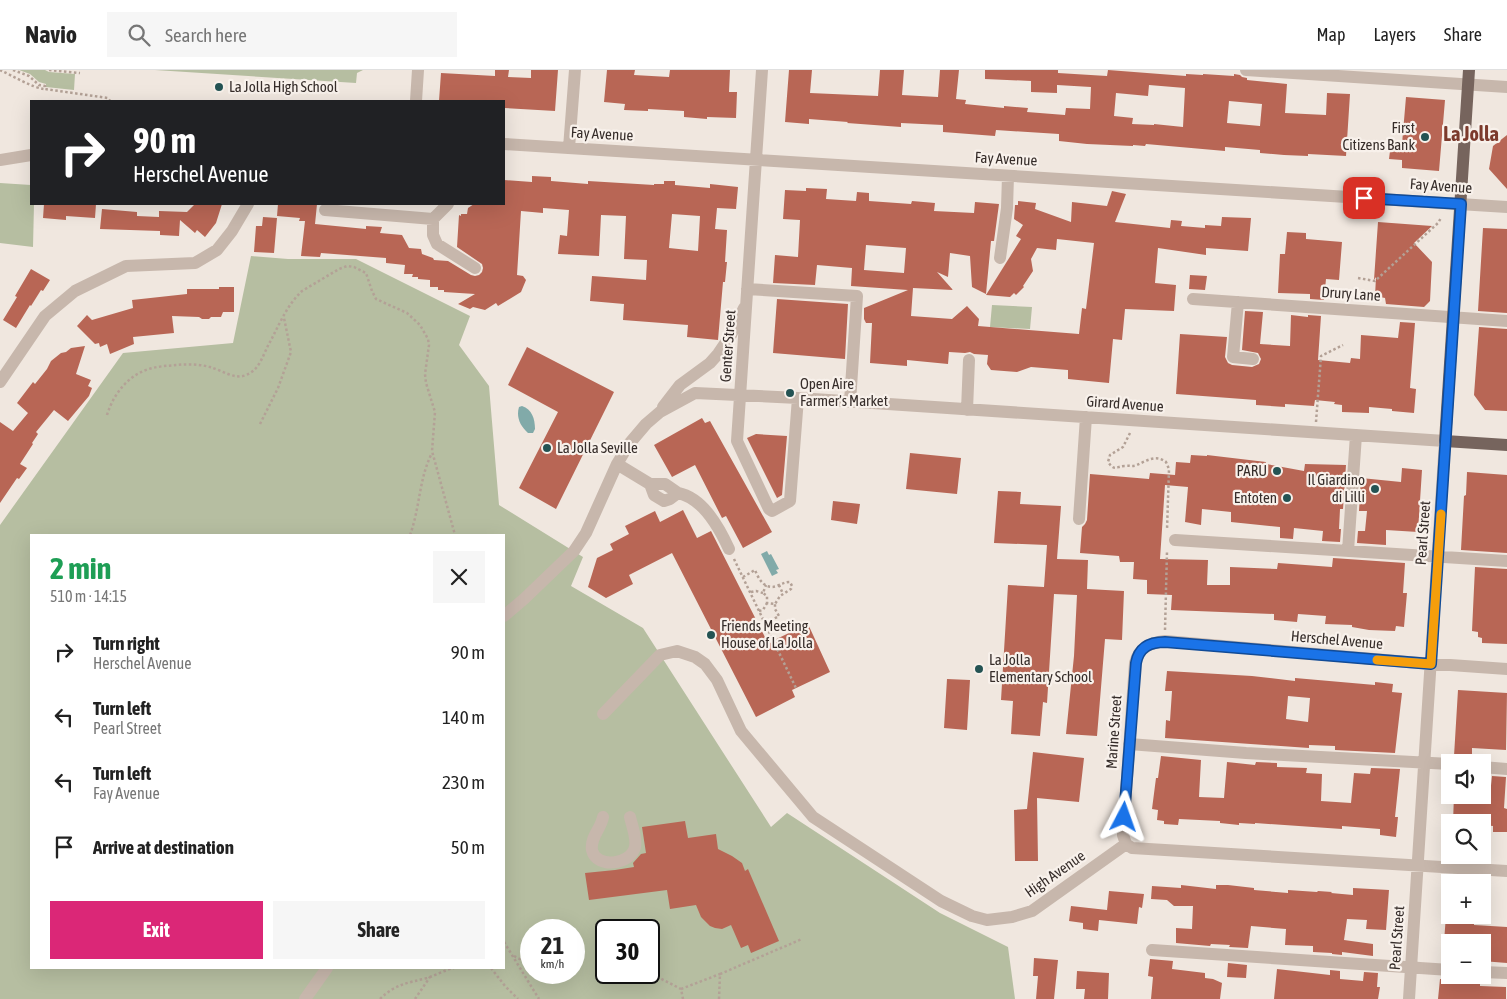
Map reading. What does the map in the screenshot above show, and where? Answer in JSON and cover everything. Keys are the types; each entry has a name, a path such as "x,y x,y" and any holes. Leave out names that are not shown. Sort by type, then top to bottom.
{"main road":[{"name":"Pearl Street","path":"1445,441 1469,70"},
{"name":"Girard Avenue","path":"1445,441 1507,445"}],"street":[{"path":"416,100 418,70"},
{"path":"569,148 575,70"},
{"name":"Genter Street","path":"505,615 574,551 586,533 616,464 628,444 646,424 660,412 694,393 741,395 762,70"},
{"path":"1246,70 1507,87"},
{"name":"Fay Avenue","path":"505,144 1507,207"},
{"path":"0,160 30,155"},
{"path":"1000,258 1007,208 1008,176"},
{"path":"0,382 45,316 75,291 126,266 195,262 217,250 232,231 247,205"},
{"path":"447,205 433,219 433,235 437,244 475,268"},
{"path":"325,210 433,219"},
{"path":"748,289 857,296 850,402"},
{"name":"Drury Lane","path":"1193,298 1507,321"},
{"path":"1238,302 1234,357 1253,359"},
{"path":"660,412 680,385 710,363 718,354 747,304"},
{"path":"967,410 969,360"},
{"path":"741,395 737,441 769,509 772,511 790,501 798,398"},
{"name":"Girard Avenue","path":"741,395 1445,441"},
{"path":"1079,519 1086,417"},
{"path":"1348,551 1356,435"},
{"name":"Pearl Street","path":"1409,999 1445,441"},
{"path":"616,464 650,484 654,495 664,501 670,500 678,493 684,494 696,502 721,531 729,548"},
{"path":"1170,541 1507,561"},
{"name":"Herschel Avenue","path":"1165,642 1507,669"},
{"name":"Marine Street","path":"1126,844 1123,835 1137,656 1147,645 1165,642"},
{"name":"High Avenue","path":"603,714 660,655 677,651 695,657 705,664 717,680 741,731 813,817 941,900 972,916 988,920 1012,917 1032,911 1126,844"},
{"path":"1129,744 1246,753 1441,763"},
{"path":"1491,768 1507,769"},
{"path":"602,817 602,824 596,831 592,842 592,851 597,858 614,863 628,856 634,849 635,839 630,816"},
{"path":"1126,844 1132,848 1507,872"},
{"path":"1152,950 1441,969"},
{"path":"305,999 326,969"},
{"path":"1491,972 1507,973"}],"path":[{"path":"0,70 36,88 108,98 109,100"},
{"path":"13,70 28,76 39,85 45,86 45,89"},
{"path":"49,70 80,73"},
{"path":"1358,278 1375,281 1438,223 1441,218"},
{"path":"107,415 112,402 122,387 148,369 191,364 210,367 237,376 247,375 261,361 290,304 302,291 347,266 361,269 366,273 376,299 407,313 420,325 428,339 429,345 425,374 435,412 432,451 424,470 420,498 410,534"},
{"path":"260,424 278,388 291,352 283,317"},
{"path":"1315,432 1321,356 1344,345"},
{"path":"1135,421 1126,443 1110,455 1108,462 1117,468 1136,465 1148,459 1159,458 1166,462 1169,469 1170,541 1165,642"},
{"path":"432,451 456,534"},
{"path":"729,548 796,688"},
{"path":"743,577 755,570 760,580 766,585 776,587 790,582 792,586 791,589 777,599 775,604 779,616 765,624"},
{"path":"763,593 766,585"},
{"path":"779,585 784,594"},
{"path":"750,592 756,591 766,596 767,602 763,610 759,611"},
{"path":"767,602 775,604"},
{"path":"660,978 681,989 802,939"},
{"path":"505,944 539,999"},
{"path":"512,956 520,960"},
{"path":"380,999 397,986 451,969"},
{"path":"492,969 518,999"},
{"path":"718,999 720,974"},
{"path":"415,999 430,977"},
{"path":"681,989 683,999"}],"green space":[{"path":"19,70 45,70 75,74 74,90 46,87 46,84 39,82 30,74"},
{"path":"155,70 363,70 357,73 356,83"},
{"path":"0,183 30,185 30,205 34,205 33,247 0,243"},
{"path":"251,256 288,259 356,259 470,316 459,345 489,386 499,505 583,557 571,586 643,628 771,827 787,813 940,913 1008,947 1015,999 0,999 0,525 123,353 233,343"},
{"path":"992,305 1032,307 1030,329 990,327"}],"water":[{"path":"522,406 528,409 534,418 535,429 533,433 528,433 519,421 518,411 519,407"},
{"path":"767,551 769,555 771,554 779,569 776,570 778,573 772,576 761,554"}],"building":[{"path":"495,70 509,70 508,77 531,78 531,70 558,70 555,111 505,108 505,100 439,100 441,73 495,76"},
{"path":"607,70 635,70 634,75 669,77 670,70 730,70 729,92 737,92 736,118 707,117 707,119 684,117 684,111 624,110 625,104 604,102"},
{"path":"789,70 812,70 810,93 878,96 880,70 904,70 902,95 938,97 940,70 959,70 956,99 966,100 965,104 1004,108 1004,106 1028,108 1027,112 1065,115 1066,108 1090,109 1091,87 1057,85 1057,93 1031,92 1031,81 985,79 985,70 1058,70 1058,73 1107,76 1108,70 1186,76 1186,74 1203,74 1234,76 1234,74 1247,78 1247,80 1287,84 1285,113 1326,115 1327,93 1350,94 1346,156 1284,155 1260,153 1260,150 1225,147 1225,151 1146,144 1145,146 1133,146 1087,144 1059,141 1059,134 996,130 995,136 943,132 943,125 901,123 901,127 809,119 809,124 785,122","holes":["1149,85 1185,88 1183,127 1132,124 1133,118 1114,116 1116,93 1148,96","1229,101 1262,104 1260,126 1227,123"]},
{"path":"1406,97 1445,100 1439,171 1402,168 1402,160 1389,159 1391,143 1402,144"},
{"path":"1507,135 1507,189 1489,169 1493,146"},
{"path":"532,176 551,177 551,181 588,184 588,181 654,185 664,184 664,181 675,181 675,185 710,188 710,184 738,187 736,209 717,208 715,229 727,230 725,262 727,262 725,282 723,282 718,340 687,337 688,325 623,320 624,304 590,301 592,276 646,280 647,260 624,259 626,216 601,215 599,256 558,254 560,235 567,236 569,210 543,208 543,213 521,211 517,275 523,276 526,280 521,292 498,306 496,303 485,310 473,307 470,309 458,304 475,294 444,292 444,290 438,290 438,287 430,287 430,280 412,277 413,274 404,274 405,265 386,263 386,258 321,253 320,257 301,256 305,221 299,221 300,218 277,216 278,205 317,205 315,224 366,229 366,226 382,227 380,233 402,235 409,248 421,249 422,254 434,260 448,261 475,276 482,272 482,264 457,247 459,215 467,214 468,208 472,205 505,205 505,180 532,182","holes":["672,214 700,216 698,251 669,248"]},
{"path":"806,188 827,189 826,199 856,201 857,192 869,193 869,201 911,204 912,201 935,203 934,211 974,213 975,202 999,204 994,241 991,241 986,294 972,287 970,256 950,253 948,277 937,272 953,290 913,288 911,316 952,319 967,306 979,319 978,326 1079,334 1082,308 1086,309 1094,243 1057,239 1056,250 1037,248 1031,259 1033,271 1024,287 1016,295 1014,293 1010,297 986,295 1021,239 1016,236 1023,225 1014,219 1015,205 1018,205 1018,201 1036,203 1035,209 1071,222 1072,202 1107,206 1112,191 1126,194 1115,222 1170,228 1171,220 1182,221 1181,226 1205,228 1205,225 1221,226 1222,217 1251,218 1248,251 1206,248 1206,255 1158,248 1155,283 1176,285 1174,311 1125,309 1122,340 1113,339 1109,383 1068,379 1068,370 1031,367 1017,372 991,370 987,364 988,355 970,352 949,352 948,364 907,360 907,366 870,363 872,323 866,323 864,308 908,290 851,286 852,268 817,265 815,285 773,283 775,255 798,257 800,220 783,219 785,190 806,191","holes":["866,245 906,248 904,273 864,270"]},
{"path":"44,205 96,205 95,218 66,216 66,220 43,218"},
{"path":"194,205 222,205 216,223 205,237 197,230 195,233 180,220 179,236 160,235 160,231 100,229 102,209 137,212 137,216 159,217 159,211 187,212"},
{"path":"263,217 277,218 274,253 254,252 256,226 262,226"},
{"path":"1378,222 1432,226 1414,243 1432,262 1430,301 1424,307 1386,304 1385,298 1375,296 1376,277 1374,280"},
{"path":"1483,228 1507,229 1507,313 1478,311"},
{"path":"1287,232 1306,233 1306,239 1342,242 1339,280 1326,279 1324,300 1310,299 1310,294 1278,293 1280,254 1285,254"},
{"path":"31,269 50,280 30,305 16,328 3,320"},
{"path":"1190,275 1207,276 1205,290 1189,289"},
{"path":"219,287 234,287 234,312 223,312 221,317 211,317 209,319 172,316 174,333 133,337 134,344 110,354 107,344 100,347 99,343 95,344 77,326 87,315 92,320 133,308 132,300 187,294 187,289 219,289"},
{"path":"777,299 848,304 845,359 773,353"},
{"path":"1245,311 1263,312 1260,344 1290,346 1291,315 1321,316 1318,360 1350,363 1351,358 1360,359 1361,335 1398,338 1400,322 1415,323 1410,388 1416,389 1414,413 1369,407 1369,413 1342,412 1342,405 1334,404 1335,402 1315,400 1314,406 1285,404 1285,407 1256,405 1256,400 1176,394 1180,334 1227,337 1225,357 1228,363 1252,367 1259,364 1261,359 1258,353 1242,350"},
{"path":"1479,327 1507,329 1507,411 1485,410 1474,395"},
{"path":"85,346 76,374 91,380 88,386 92,388 89,396 68,421 54,410 36,432 38,434 33,444 20,464 27,468 19,479 17,478 0,503 0,422 13,431 28,413 17,403 33,382 35,384 51,361 61,353 71,348"},
{"path":"527,347 614,392 556,509 519,488 558,412 508,385"},
{"path":"702,418 705,423 710,421 772,532 743,548 726,516 722,518 695,465 672,477 654,445"},
{"path":"756,434 787,436 782,495 777,498 747,438"},
{"path":"910,453 961,458 957,494 906,489"},
{"path":"1191,455 1266,462 1266,464 1304,471 1305,464 1346,465 1343,509 1340,509 1340,542 1322,541 1323,531 1294,528 1293,539 1280,538 1280,527 1231,522 1231,512 1202,509 1201,525 1185,522 1188,487 1165,485 1160,559 1208,560 1207,585 1230,585 1230,567 1277,569 1278,563 1332,567 1333,558 1405,563 1403,593 1407,593 1404,627 1396,626 1395,631 1369,630 1352,627 1352,625 1325,624 1326,616 1298,614 1297,622 1274,620 1274,614 1171,610 1172,595 1147,594 1147,580 1133,579 1134,562 1120,562 1119,556 1080,553 1082,527 1087,520 1090,474 1149,479 1150,473 1175,475 1176,462 1190,463"},
{"path":"1402,468 1422,470 1418,532 1386,530 1386,545 1357,543 1358,531 1365,531 1367,511 1359,511 1361,478 1401,482"},
{"path":"1467,472 1507,475 1507,553 1461,550"},
{"path":"998,491 1021,492 1020,504 1061,506 1057,559 1088,560 1087,589 1124,591 1122,640 1105,639 1097,736 1066,734 1074,656 1077,595 1054,594 1047,703 1043,702 1040,736 1011,734 1013,701 1001,700 1008,585 1044,587 1047,545 994,543"},
{"path":"833,501 860,504 857,524 831,520"},
{"path":"683,510 697,538 711,531 768,643 808,624 830,672 792,690 795,697 756,717 672,553 629,575 633,584 606,598 588,587 597,558 613,550 610,544 629,534 625,526 655,511 660,522"},
{"path":"1475,567 1507,569 1507,644 1482,643 1482,638 1478,637 1478,632 1472,631"},
{"path":"1167,671 1252,676 1295,681 1295,678 1375,685 1375,682 1393,684 1392,692 1402,693 1395,753 1335,750 1335,746 1309,745 1309,748 1165,738 1166,720 1170,721 1172,691 1165,691","holes":["1288,696 1310,698 1308,722 1286,719"]},
{"path":"947,679 970,680 967,730 944,728"},
{"path":"1458,690 1507,693 1506,750 1472,748 1472,754 1454,754"},
{"path":"1033,752 1084,758 1079,802 1037,798 1038,861 1015,861 1014,810 1027,809"},
{"path":"1161,756 1201,760 1199,797 1224,798 1227,762 1255,765 1256,762 1277,763 1277,767 1307,768 1306,773 1322,774 1321,801 1351,803 1354,773 1370,774 1371,768 1400,769 1395,817 1398,817 1396,837 1380,835 1380,829 1342,826 1342,829 1255,823 1239,823 1239,825 1220,823 1220,821 1179,819 1178,825 1164,824 1164,821 1157,820 1158,810 1152,809"},
{"path":"1492,776 1506,777 1504,808 1507,809 1507,832 1493,832 1491,814 1453,814 1454,804 1491,804"},
{"path":"685,821 688,838 716,834 718,849 742,863 745,871 748,869 779,941 751,953 748,945 741,948 731,925 722,929 710,926 701,917 696,905 670,909 667,890 589,900 585,873 634,867 633,863 641,854 646,853 642,827"},
{"path":"1181,885 1216,889 1216,885 1228,885 1254,888 1254,890 1288,893 1288,890 1353,895 1353,888 1389,890 1386,930 1366,929 1367,920 1347,919 1344,940 1373,944 1373,956 1342,952 1342,955 1313,952 1313,946 1285,945 1286,929 1251,926 1248,948 1229,947 1230,945 1211,944 1210,946 1176,943 1176,928 1192,929 1193,906 1174,906 1167,900 1151,899 1152,886 1181,888"},
{"path":"1109,891 1144,894 1142,908 1139,907 1137,924 1099,920 1098,931 1083,929 1083,923 1069,921 1071,906 1107,910"},
{"path":"1445,924 1507,927 1507,963 1491,962 1491,934 1445,934"},
{"path":"1034,958 1058,960 1054,999 1036,999 1038,976 1033,976"},
{"path":"1150,959 1173,961 1172,969 1205,973 1205,978 1222,983 1220,999 1151,999 1153,977 1148,976"},
{"path":"1228,963 1247,965 1246,978 1227,977"},
{"path":"1277,969 1330,975 1330,970 1340,971 1340,979 1363,981 1364,972 1378,973 1377,987 1380,987 1378,999 1274,999"},
{"path":"1077,971 1109,973 1108,999 1084,999 1085,989 1076,989"},
{"path":"1440,979 1441,984 1480,984 1480,986 1506,987 1506,999 1438,999"}],"slow traffic":[{"path":"1377,660 1431,664 1441,514"}],"place":[{"name":"La Jolla High School","path":"219,87"},
{"name":"First Citizens Bank","path":"1425,137"},
{"name":"Open Aire Farmer’s Market","path":"790,393"},
{"name":"La Jolla Seville","path":"547,448"},
{"name":"PARU","path":"1277,471"},
{"name":"Il Giardino di Lilli","path":"1375,489"},
{"name":"Entoten","path":"1287,498"},
{"name":"Friends Meeting House of La Jolla","path":"711,635"},
{"name":"La Jolla Elementary School","path":"979,669"}],"district":[{"name":"La Jolla","path":"1471,134"}],"route":[{"path":"1124,817 1136,663 1137,656 1147,645 1165,642 1431,664 1461,204 1364,198"}]}
